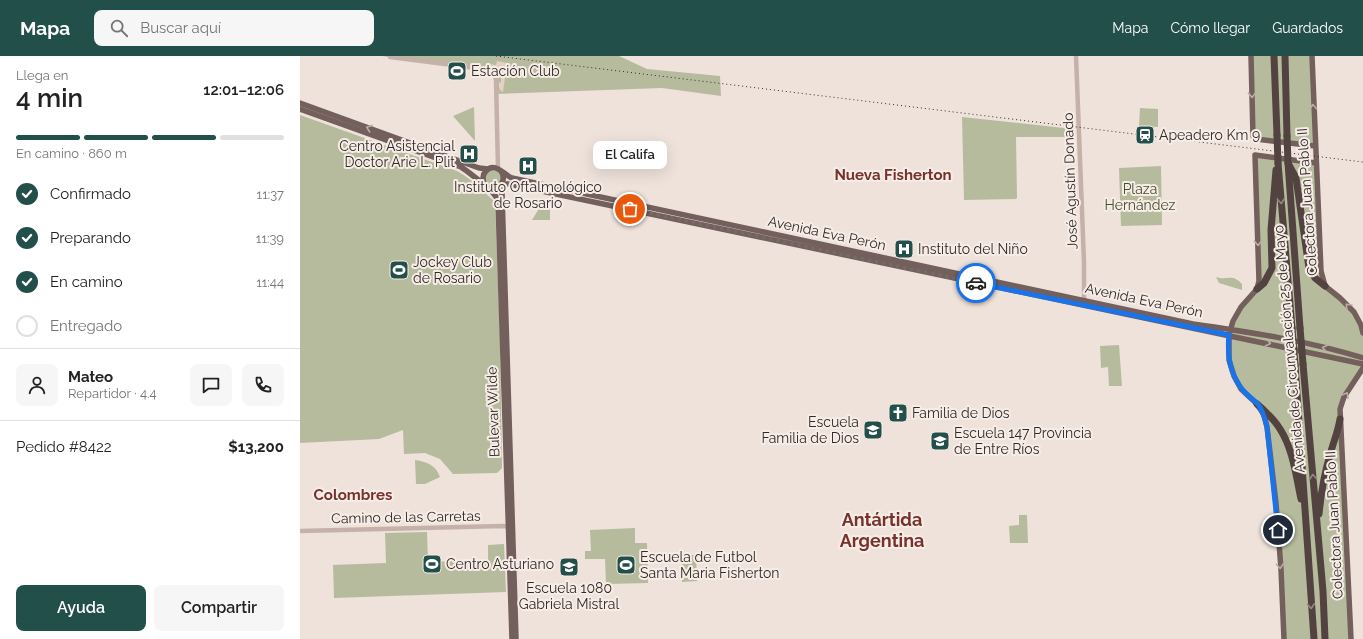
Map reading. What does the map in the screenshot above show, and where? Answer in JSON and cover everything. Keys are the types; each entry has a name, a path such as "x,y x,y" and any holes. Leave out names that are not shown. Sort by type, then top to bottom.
{"highway":[{"name":"Avenida de Circunvalación 25 de Mayo","path":"1274,56 1278,162 1296,328 1303,364 1323,591 1325,639"},
{"name":"Avenida de Circunvalación 25 de Mayo","path":"1285,56 1288,163 1296,328 1295,365 1314,639"},
{"path":"1257,289 1264,283 1272,268 1271,230 1275,173 1278,162"},
{"path":"1288,163 1296,178 1309,268 1315,278 1326,286"},
{"path":"1257,404 1279,427 1288,444 1306,525"},
{"path":"1317,530 1322,489 1330,454 1338,433 1340,419"}],"main road":[{"path":"1251,56 1253,136 1256,139 1315,146"},
{"name":"Colectora Juan Pablo II","path":"1312,56 1321,272 1326,286 1354,312 1363,332"},
{"path":"300,103 479,168 499,170 504,177 501,185 496,188 487,186 461,167 300,109"},
{"path":"1284,639 1281,569 1267,427 1264,415 1257,404 1242,389 1234,376 1229,360 1229,335 1233,322 1241,307 1257,289 1259,271 1255,155 1316,163"},
{"path":"487,186 483,177 490,168"},
{"name":"Avenida Eva Perón","path":"499,170 512,178 1363,364"},
{"name":"Avenida Eva Perón","path":"501,185 508,184 1084,303 1193,324 1231,329 1321,347 1363,358"},
{"name":"Bulevar Wilde","path":"501,185 512,639"},
{"name":"Bulevar Wilde","path":"487,186 497,198 498,202 510,527 516,639"},
{"name":"Colectora Juan Pablo II","path":"1351,639 1340,409 1344,397 1363,368"}],"street":[{"name":"José Agustín Donado","path":"1076,56 1084,303"},
{"path":"390,57 492,71 496,80 497,154 499,170"},
{"path":"490,168 497,154"},
{"name":"Camino de las Carretas","path":"300,531 497,526 510,527"}],"green space":[{"path":"382,56 619,56 647,69 720,76 721,96 662,88 496,94 494,73"},
{"path":"1251,56 1312,56 1315,146 1253,136"},
{"path":"474,107 475,141 453,116"},
{"path":"1140,108 1158,109 1158,127 1139,126"},
{"name":"Jockey Club de Rosario","path":"300,115 457,171 472,181 495,202 500,337 502,468 497,473 453,474 440,459 425,453 404,454 403,430 379,439 300,443"},
{"path":"962,117 1073,129 1075,130 1074,137 1016,137 1017,198 964,200"},
{"path":"1255,155 1316,163 1323,280 1354,312 1363,333 1363,368 1340,409 1351,639 1284,639 1281,569 1264,415 1241,389 1229,360 1229,335 1241,307 1257,289"},
{"name":"Plaza Hernández","path":"1161,166 1162,225 1121,226 1119,168"},
{"path":"490,168 503,174 500,186 487,186 484,174"},
{"path":"540,207 550,209 550,220 532,220"},
{"path":"1216,277 1235,279 1242,284 1242,290 1219,283"},
{"path":"1119,345 1122,386 1109,386 1108,367 1101,368 1100,346"},
{"path":"415,460 433,467 440,477 425,484 416,484"},
{"path":"1019,515 1027,515 1028,543 1010,543 1009,526 1019,525"},
{"path":"635,528 635,543 647,543 648,583 606,584 605,559 585,559 585,551 591,551 590,530"},
{"name":"Centro Asturiano","path":"427,532 428,562 488,560 488,545 504,544 506,592 334,598 333,565 386,563 385,533"},
{"path":"682,555 696,555 697,581 682,582"}],"shaded area":[{"path":"497,61 507,63 503,92 499,87 499,83 501,82 501,72 498,73 496,69 488,67 488,64 496,65"}],"railway":[{"path":"496,56 1363,162"}],"way so far":[{"path":"630,209 976,283"}],"place":[{"name":"Estación Club","path":"457,71"},
{"name":"Apeadero Km 9","path":"1145,135"},
{"name":"Centro Asistencial Doctor Arie L. Plit","path":"469,154"},
{"name":"Instituto Oftalmológico de Rosario","path":"528,166"},
{"name":"El Califa","path":"630,209"},
{"name":"Instituto del Niño","path":"904,249"},
{"name":"Jockey Club de Rosario","path":"399,270"},
{"name":"Familia de Dios","path":"898,413"},
{"name":"Escuela Familia de Dios","path":"873,430"},
{"name":"Escuela 147 Provincia de Entre Ríos","path":"940,441"},
{"name":"Centro Asturiano","path":"432,564"},
{"name":"Escuela de Futbol Santa Maria Fisherton","path":"626,565"},
{"name":"Escuela 1080 Gabriela Mistral","path":"569,567"}],"district":[{"name":"Nueva Fisherton","path":"893,175"},
{"name":"Colombres","path":"353,495"},
{"name":"Antártida Argentina","path":"882,530"}],"route":[{"path":"976,283 1229,335 1229,360 1234,376 1242,389 1257,404 1264,415 1270,449 1278,530"}]}
